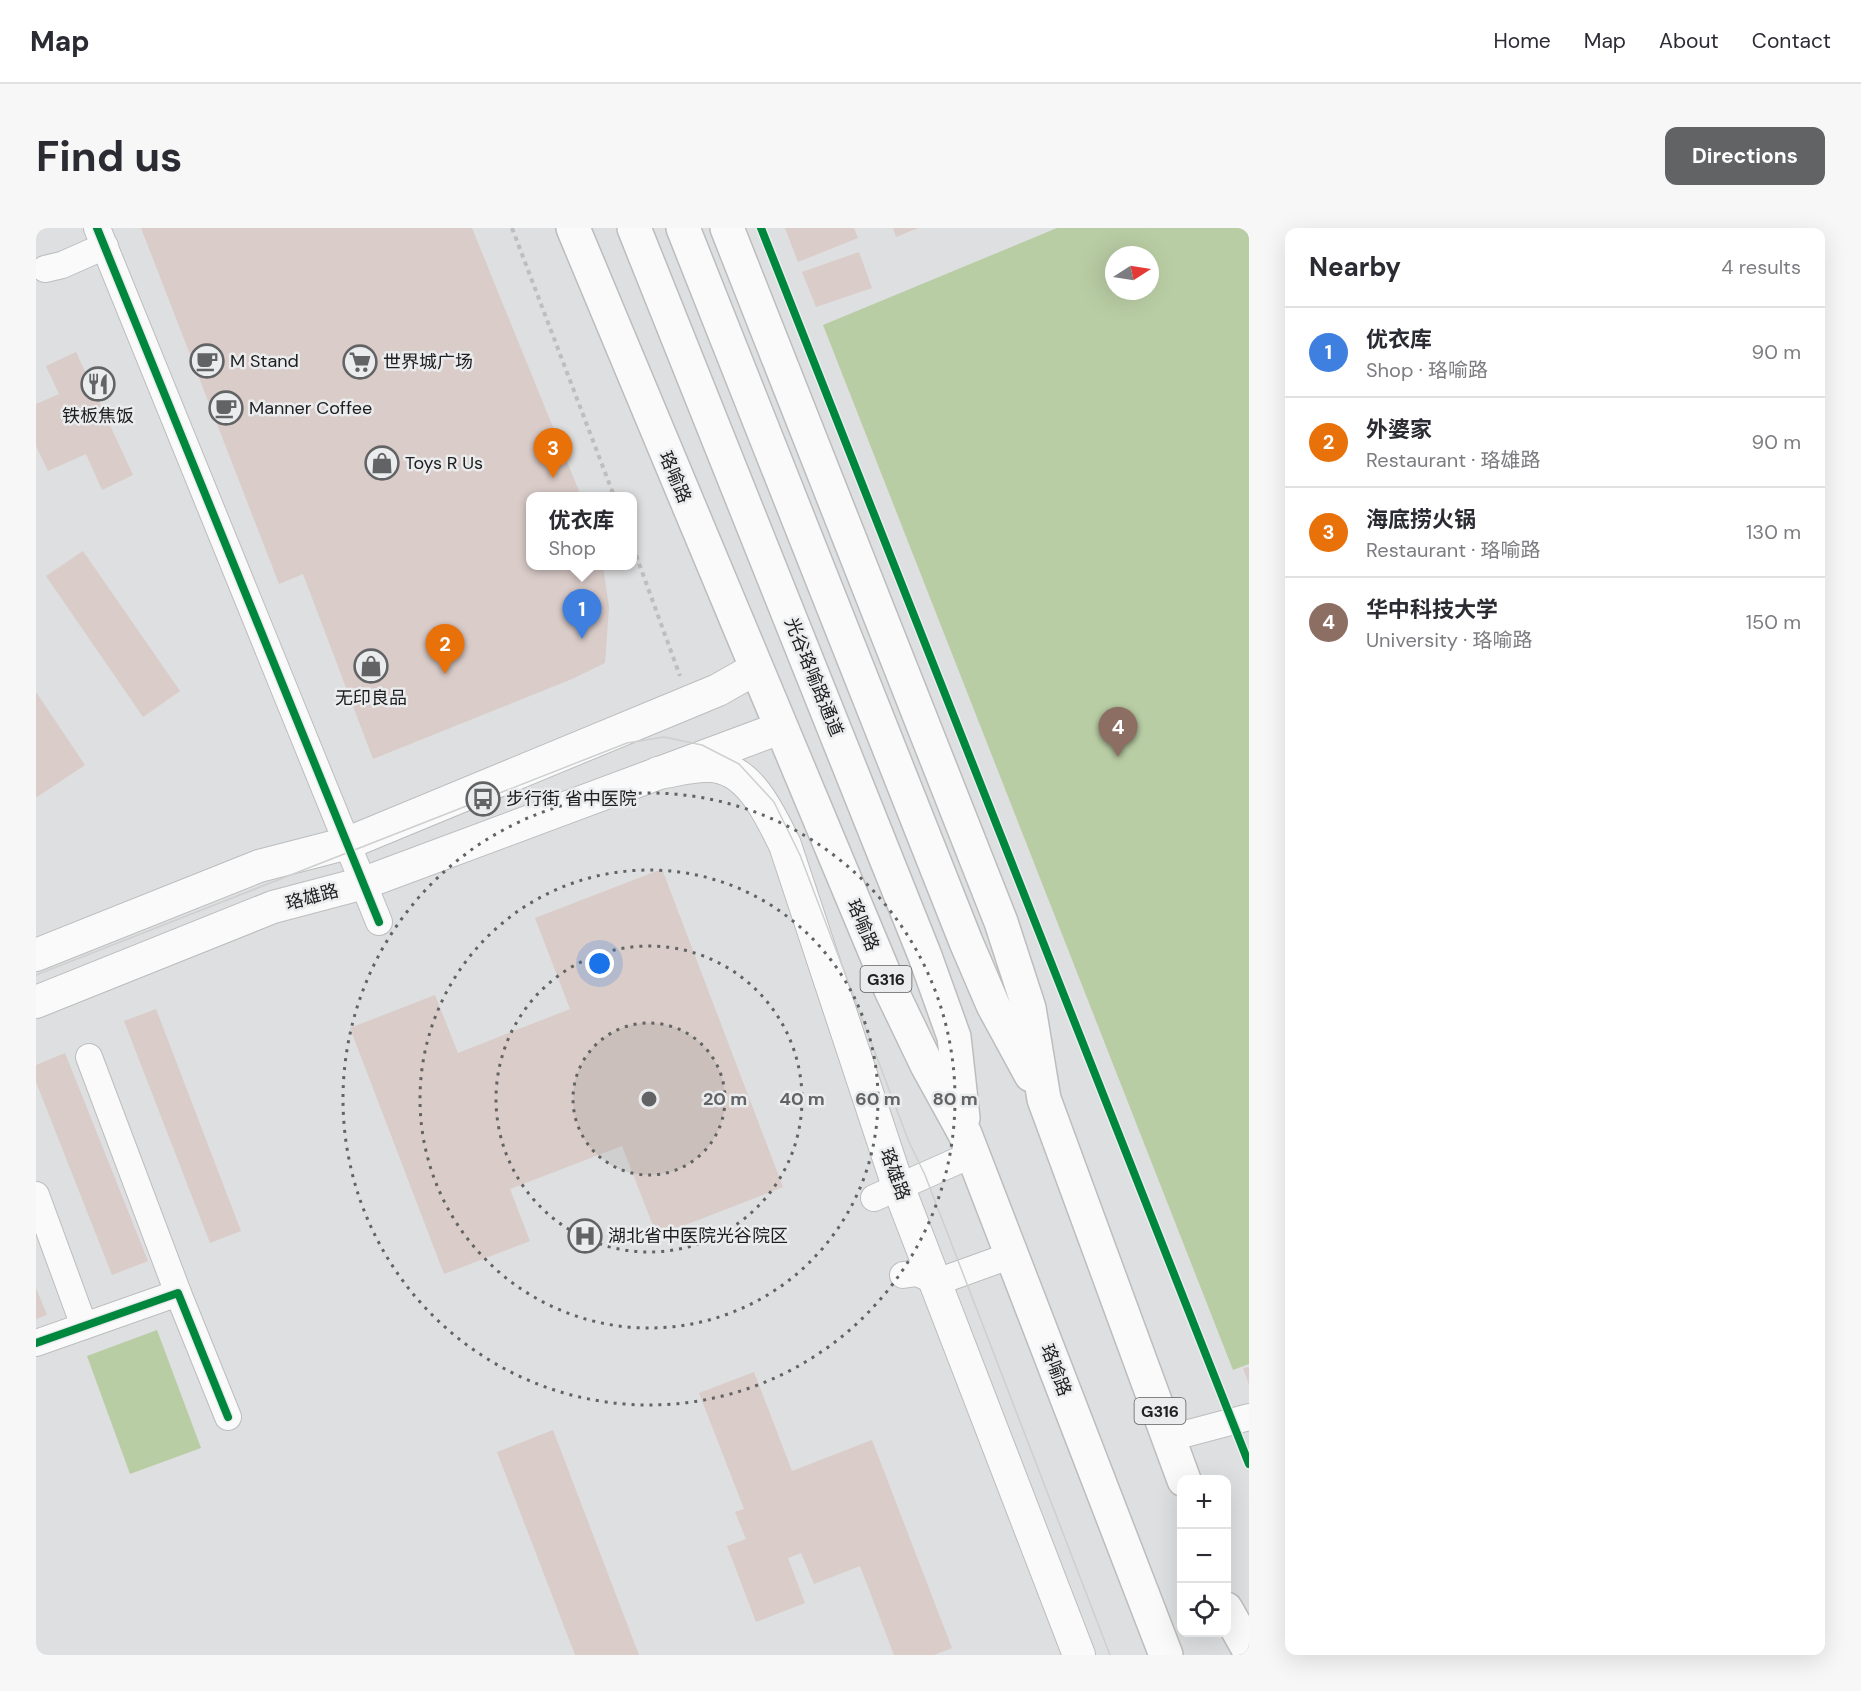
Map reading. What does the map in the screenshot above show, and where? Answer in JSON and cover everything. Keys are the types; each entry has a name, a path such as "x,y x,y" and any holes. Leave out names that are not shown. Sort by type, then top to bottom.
{"highway":[{"name":"珞喻路","path":"573,228 755,669 891,990 969,1144 1166,1655"},
{"name":"光谷珞喻路通道","path":"634,228 925,956 954,1037 969,1144"},
{"path":"682,228 966,942 993,1005 1044,1099"},
{"name":"G316","path":"727,228 1001,922 1029,1008 1044,1099 1183,1475"},
{"path":"1231,1617 1249,1650"}],"main road":[{"path":"36,955 259,866 348,843 718,690 755,669"},
{"name":"珞雄路","path":"36,1002 273,907 364,883 780,728"},
{"name":"珞雄路","path":"658,773 709,766 722,768 740,777 766,807 785,845 886,1192 937,1282 1079,1655"}],"street":[{"path":"45,269 62,265 101,237 379,922"},
{"path":"89,1057 178,1293 228,1417"},
{"path":"886,1192 969,1144"},
{"path":"36,1195 84,1326"},
{"path":"903,1275 917,1273 937,1282 1012,1255"},
{"path":"36,1343 178,1293"},
{"path":"1170,1438 1249,1417"}],"path":[{"path":"512,228 612,492"},
{"path":"637,558 672,651 688,702"}],"green space":[{"path":"1057,228 1249,228 1249,1364 1233,1370 823,325"},
{"path":"157,1330 201,1448 130,1474 87,1356"}],"building":[{"name":"世界城广场","path":"141,228 472,228 579,492 526,492 526,570 604,570 609,607 605,663 572,679 373,759 303,574 279,584"},
{"path":"785,228 854,228 858,238 798,262"},
{"path":"893,228 918,228 896,237"},
{"path":"859,252 872,288 816,307 802,272"},
{"path":"76,352 133,475 102,490 86,454 48,471 36,446 36,404 59,394 46,366"},
{"path":"83,551 180,691 143,717 46,576"},
{"path":"36,692 85,765 37,797 36,796"},
{"path":"662,869 783,1187 657,1236 622,1146 510,1189 530,1241 444,1274 350,1028 435,995 458,1053 570,1009 535,918"},
{"path":"156,1009 241,1231 210,1243 124,1021"},
{"path":"65,1053 148,1261 112,1275 36,1082 36,1065"},
{"path":"36,1288 47,1315 36,1319"},
{"path":"1249,1367 1249,1385 1243,1368"},
{"path":"754,1372 792,1471 872,1440 952,1648 934,1655 894,1655 860,1566 814,1584 801,1553 788,1558 805,1603 756,1622 727,1546 746,1539 735,1512 744,1509 699,1393"},
{"path":"553,1430 639,1655 575,1655 497,1452"}],"tram line":[{"path":"36,975 627,743 664,737 702,745 739,764 774,802 800,855 909,1142 925,1175 1110,1655"}],"cycle path":[{"path":"97,228 379,922"},
{"path":"761,228 1249,1464"},
{"path":"36,1343 178,1293 228,1417"}],"place":[{"name":"M Stand","path":"207,361"},
{"name":"世界城广场","path":"360,362"},
{"name":"铁板焦饭","path":"98,384"},
{"name":"Manner Coffee","path":"226,408"},
{"name":"Toys R Us","path":"382,463"},
{"name":"海底捞火锅","path":"553,478"},
{"name":"优衣库","path":"582,639"},
{"name":"无印良品","path":"371,666"},
{"name":"外婆家","path":"445,674"},
{"name":"华中科技大学","path":"1118,757"},
{"name":"步行街 省中医院","path":"483,799"},
{"name":"湖北省中医院光谷院区","path":"585,1236"}]}
